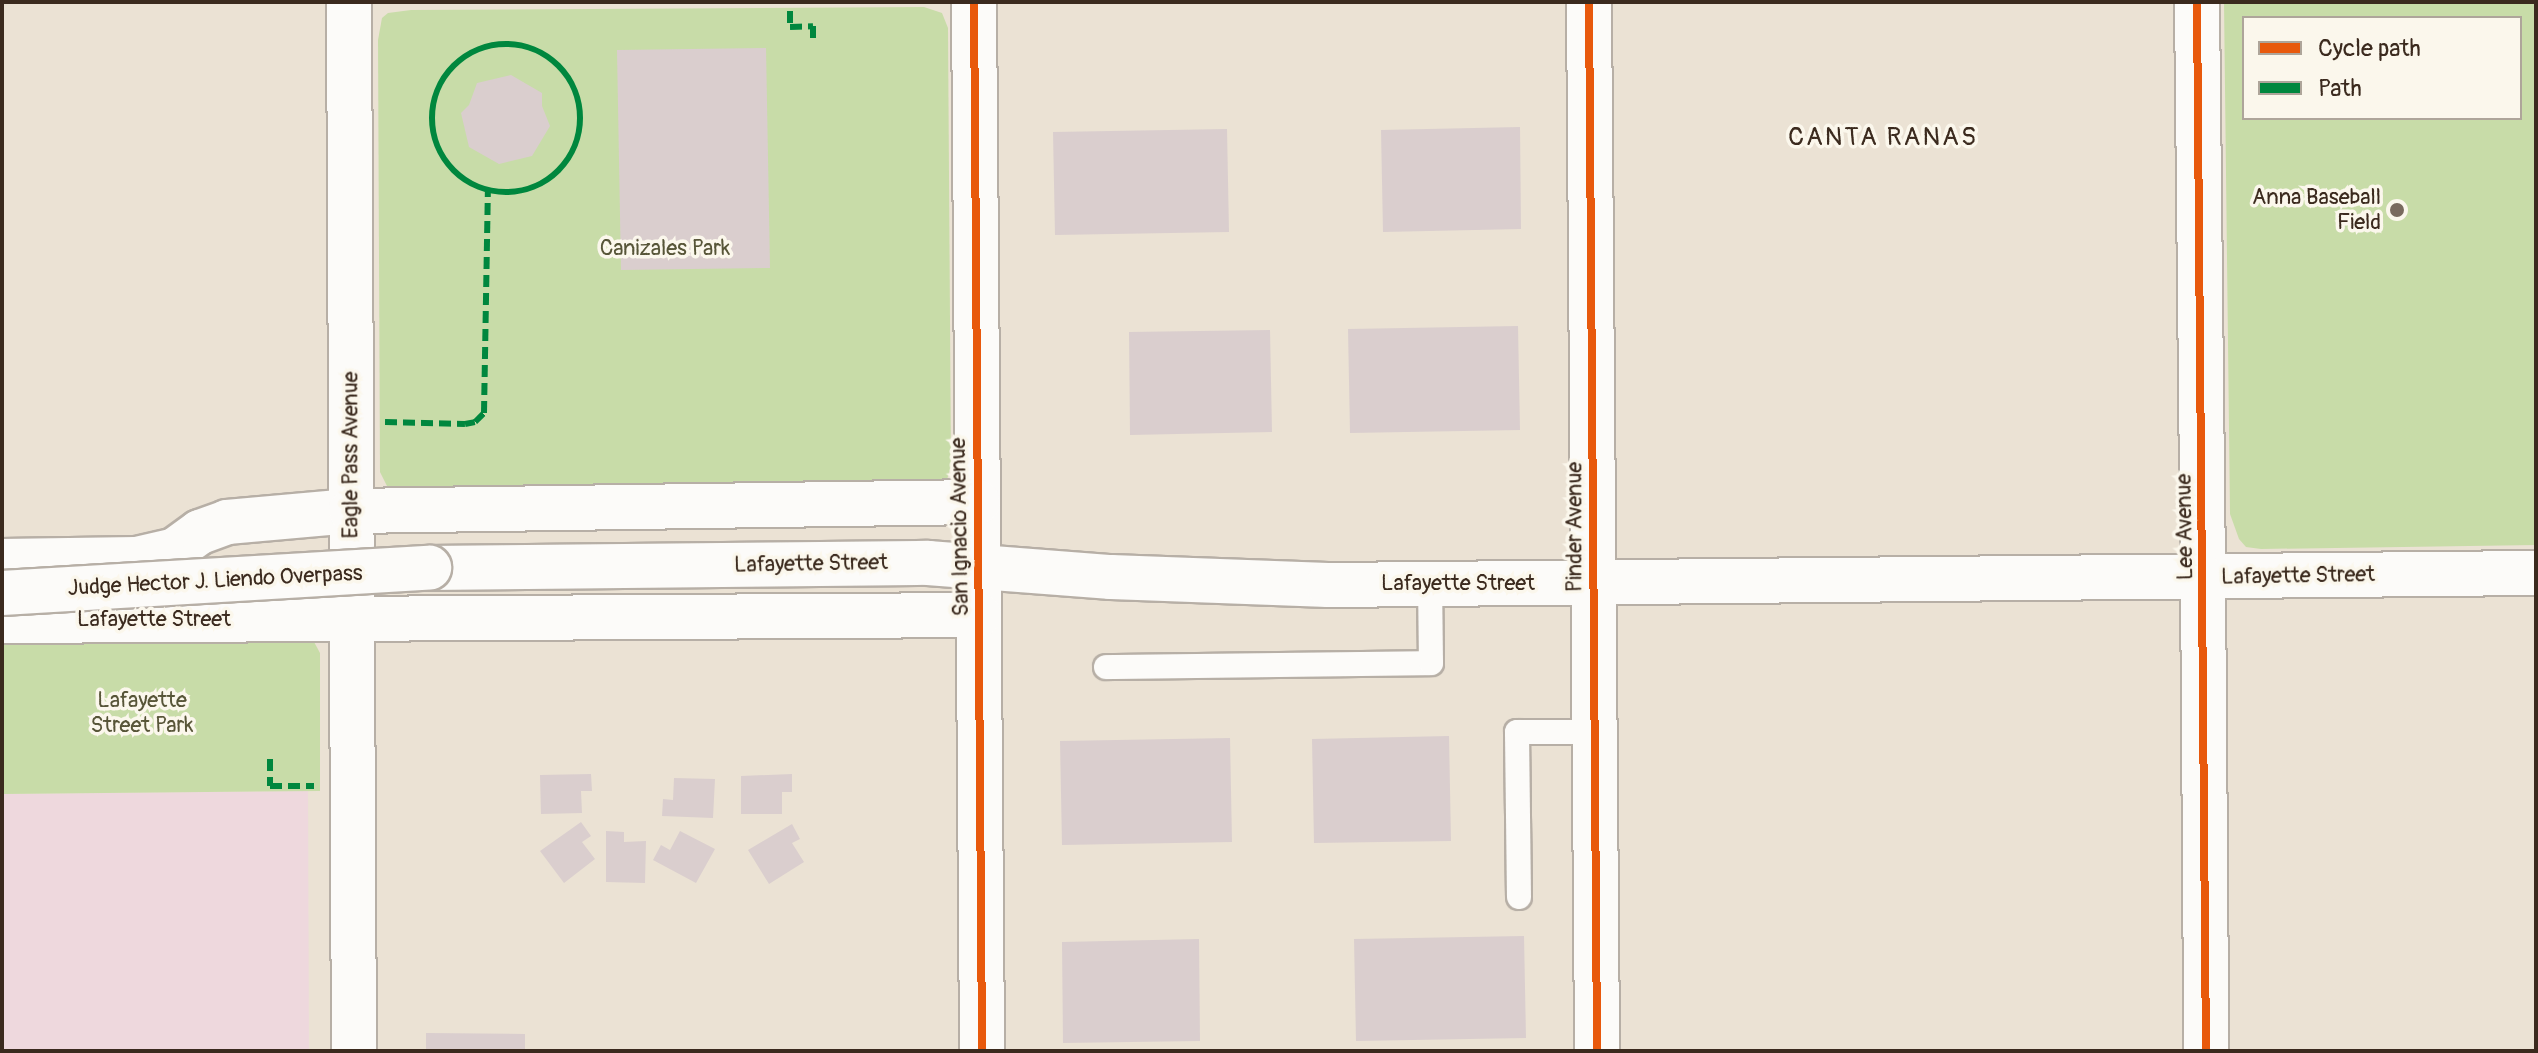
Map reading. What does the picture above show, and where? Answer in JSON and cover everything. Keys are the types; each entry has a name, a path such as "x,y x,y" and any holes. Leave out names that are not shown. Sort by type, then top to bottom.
{"street":[{"name":"Eagle Pass Avenue","path":"349,2 354,1051"},
{"name":"San Ignacio Avenue","path":"974,2 982,1051"},
{"name":"Pinder Avenue","path":"1589,2 1597,1051"},
{"name":"Lee Avenue","path":"2197,2 2206,1051"},
{"path":"2,561 137,559 175,550 200,532 227,522 351,511 978,502"},
{"name":"Lafayette Street","path":"429,568 928,563 1111,577 1328,585 2536,573"},
{"name":"Judge Hector J. Liendo Overpass","path":"2,593 429,568"},
{"name":"Lafayette Street","path":"2,621 979,615"}],"lane":[{"path":"1106,667 1431,663 1430,584"},
{"path":"1519,897 1517,732 1594,732"}],"shaded area":[{"path":"308,791 309,1051 2,1051 2,794"}],"green space":[{"name":"Anna Baseball Field","path":"2224,2 2536,2 2536,545 2261,549 2246,547 2239,539 2230,514"},
{"name":"Canizales Park","path":"924,7 942,13 948,28 951,466 946,483 393,491 388,488 380,472 378,40 382,18 388,13 411,10"},
{"name":"Lafayette Street Park","path":"2,635 313,640 320,653 320,791 2,794"}],"building":[{"path":"766,48 770,268 621,270 617,50"},
{"path":"511,75 542,93 542,106 550,126 532,156 499,164 469,147 461,113 469,105 477,83"},
{"path":"1520,127 1521,229 1383,232 1381,130"},
{"path":"1227,129 1229,232 1055,235 1053,132"},
{"path":"1518,326 1520,430 1350,433 1348,329"},
{"path":"1270,330 1272,432 1130,435 1129,332"},
{"path":"1449,736 1451,841 1314,843 1312,739"},
{"path":"1230,738 1232,842 1062,845 1060,741"},
{"path":"591,774 592,791 581,791 582,813 541,814 540,775"},
{"path":"792,774 792,792 782,792 782,814 741,814 741,776"},
{"path":"674,778 715,779 713,818 662,816 663,799 673,800"},
{"path":"581,822 591,836 582,842 595,859 564,883 540,851"},
{"path":"792,824 800,839 792,843 804,862 769,884 748,850"},
{"path":"606,831 624,832 624,842 646,841 645,883 606,882"},
{"path":"680,831 715,849 696,883 653,860 661,845 670,850"},
{"path":"1524,936 1526,1038 1356,1041 1354,939"},
{"path":"1199,939 1200,1041 1063,1043 1062,942"},
{"path":"426,1033 525,1034 525,1051 426,1051"}],"marked path":[{"path":"790,11 790,27 813,26 813,39"},
{"path":"506,44 534,49 558,66 575,90 580,118 575,146 558,170 534,187 506,192 478,187 454,170 437,146 432,118 437,90 454,66 478,49 506,44"},
{"path":"385,422 465,424 475,422 484,413 488,190"},
{"path":"270,759 270,786 314,786"}],"cycle path":[{"path":"974,2 982,1051"},
{"path":"1589,2 1597,1051"},
{"path":"2197,2 2206,1051"}],"place":[{"name":"Anna Baseball Field","path":"2397,210"}],"district":[{"name":"CANTA RANAS","path":"1883,138"}]}
